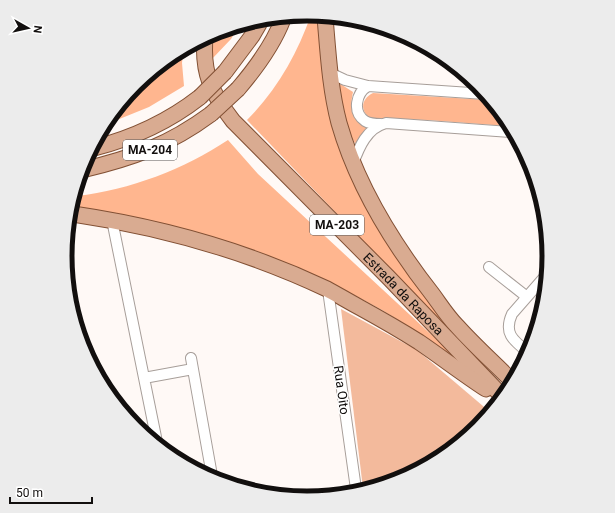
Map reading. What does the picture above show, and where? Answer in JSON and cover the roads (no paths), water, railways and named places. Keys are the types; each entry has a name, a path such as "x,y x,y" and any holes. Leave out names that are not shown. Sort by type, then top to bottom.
{"main road":[{"name":"Estrada da Raposa","path":"325,22 330,72 339,122 353,164 390,236 408,264 456,326 509,378"},
{"name":"MA-204","path":"89,168 128,158 158,147 175,138 211,114 238,89 260,60 281,23"},
{"name":"MA-204","path":"99,146 121,140 148,129 174,116 200,97 225,72 249,42 257,27"},
{"name":"Estrada da Raposa","path":"205,44 204,59 208,80 218,101 233,121 389,278 499,393"},
{"path":"76,215 112,220 166,232 221,248 267,264 328,290 418,342 496,397"}],"street":[{"path":"330,72 345,80 368,86 477,93"},
{"path":"368,86 363,89 358,97 357,103 358,110 363,120 373,124 390,123 506,132"},
{"path":"353,164 361,144 371,131 381,124"},
{"path":"112,220 156,437"},
{"path":"489,267 527,297"},
{"path":"524,349 515,342 508,329 508,322 512,314 542,279"},
{"name":"Rua Oito","path":"328,290 356,486"},
{"path":"191,358 211,470"},
{"path":"144,378 193,368"}]}
